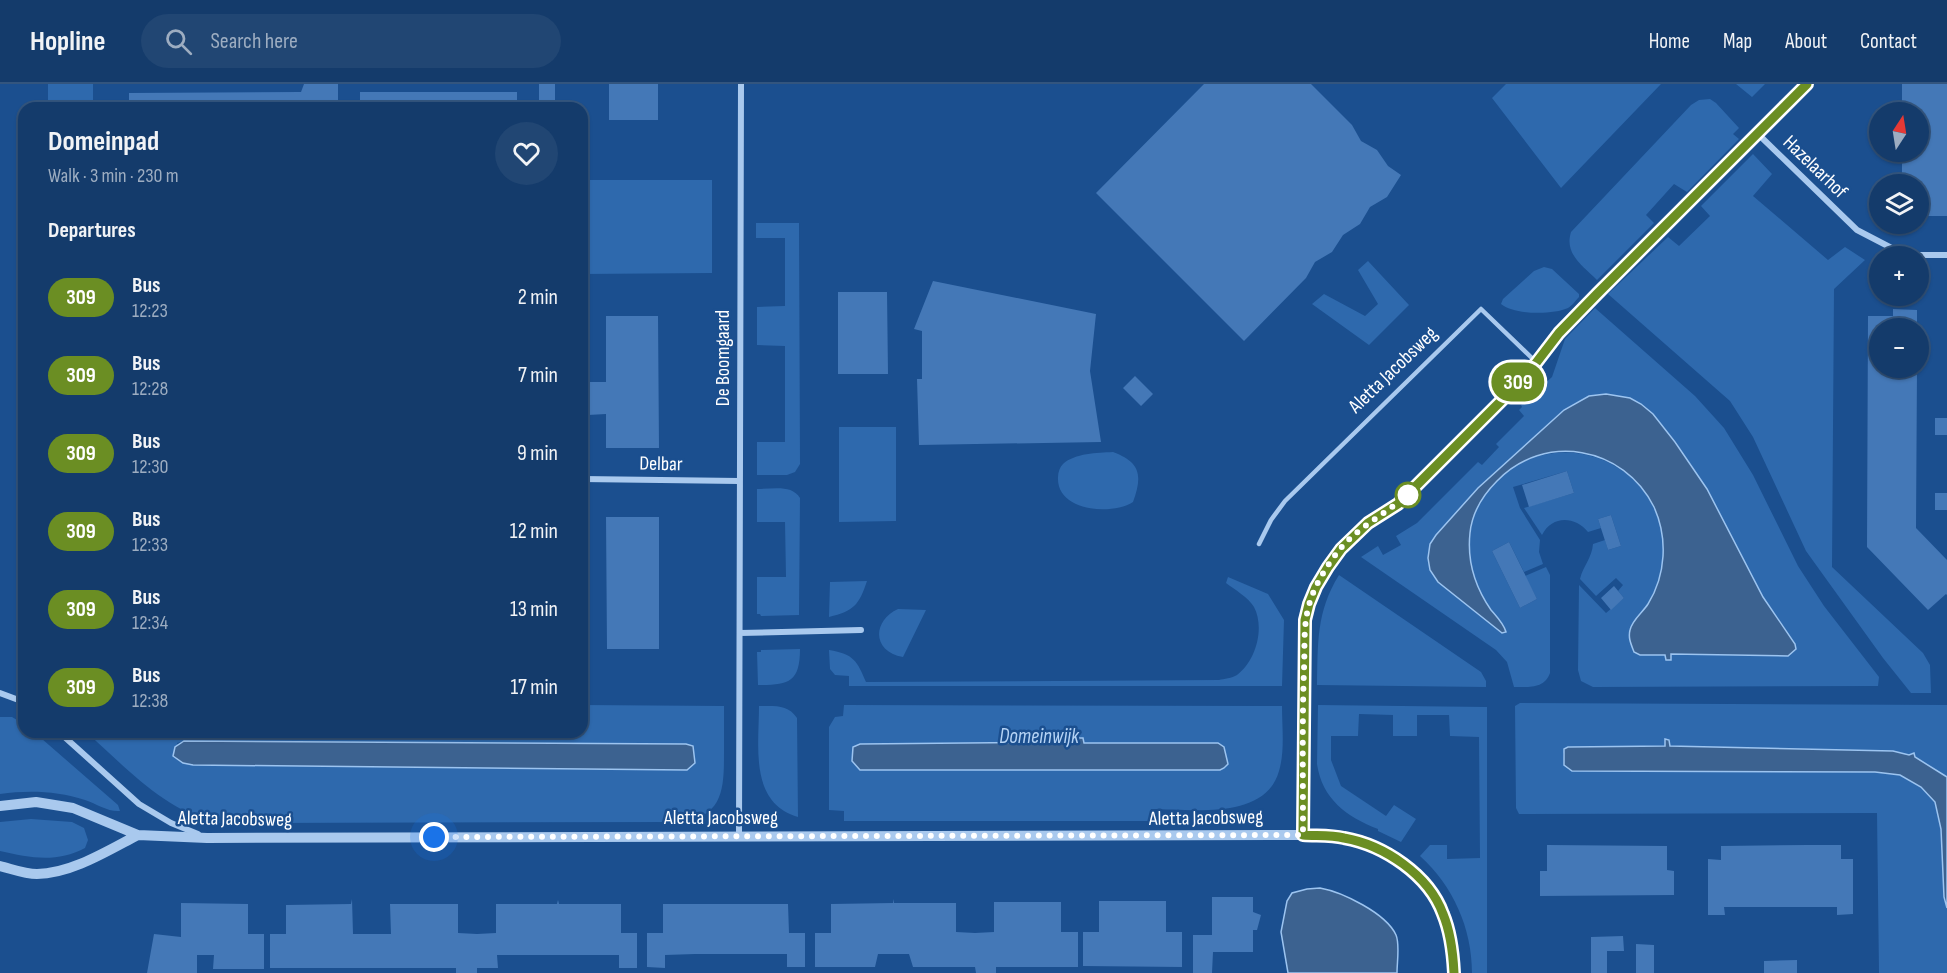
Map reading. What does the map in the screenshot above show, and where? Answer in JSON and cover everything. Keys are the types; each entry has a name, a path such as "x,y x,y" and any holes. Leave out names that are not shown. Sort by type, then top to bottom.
{"street":[{"name":"De Boomgaard","path":"739,836 741,84"},
{"name":"Hazelaarhof","path":"1807,84 1758,134 1857,230 1905,255 1947,255"},
{"path":"1303,835 1305,620 1316,587 1341,549 1368,523 1398,504 1536,363 1559,333 1597,294"},
{"name":"Delbar","path":"588,479 739,481"},
{"path":"740,633 861,630"},
{"path":"0,693 18,700"},
{"path":"66,738 139,804 207,838"},
{"name":"Aletta Jacobsweg","path":"0,806 36,802 73,808 138,835 207,838 1303,835 1344,838 1374,847 1399,860 1427,886 1443,913 1453,950 1454,973"},
{"path":"0,866 35,874 55,873 98,856 138,835"}],"lane":[{"path":"1597,294 1758,134"},
{"name":"Aletta Jacobsweg","path":"1259,544 1271,520 1285,501 1481,309 1536,363"}],"shaded area":[{"path":"48,84 93,84 93,102 48,102"},
{"path":"1506,84 1661,84 1561,188 1492,98"},
{"path":"1736,84 1765,84 1752,97"},
{"path":"1710,99 1739,128 1733,134 1739,139 1687,192 1674,184 1646,215 1654,223 1597,280 1572,253 1571,232 1691,105 1699,100"},
{"path":"1753,154 1772,174 1753,196 1828,260 1845,247 1865,260 1834,289 1832,567 1923,653 1930,665 1931,693 1911,693 1806,551 1753,437 1730,401 1608,294 1668,237 1679,246 1710,216 1701,206"},
{"path":"588,180 712,180 712,273 588,274"},
{"path":"756,223 799,223 800,464 795,472 787,475 757,475 757,442 785,442 785,346 757,345 757,307 785,306 785,238 756,238"},
{"path":"1368,261 1409,305 1369,345 1312,304 1324,294 1365,316 1378,304 1358,270"},
{"path":"1544,267 1552,269 1579,294 1571,306 1553,312 1534,313 1507,308 1501,304 1503,299 1534,271"},
{"path":"1595,308 1695,396 1724,428 1753,475 1798,566 1824,606 1879,677 1878,686 1593,687 1581,681 1578,670 1579,585 1606,613 1624,598 1618,591 1623,585 1616,578 1596,596 1580,579 1581,574 1591,554 1593,544 1605,540 1608,550 1621,546 1611,515 1598,519 1601,528 1588,532 1577,523 1564,520 1546,528 1542,535 1524,508 1574,493 1567,471 1513,487 1520,508 1540,540 1539,552 1543,564 1524,572 1509,542 1492,551 1520,608 1537,599 1525,576 1546,567 1550,575 1550,673 1540,684 1530,687 1514,687 1507,662 1496,650 1361,557 1378,546 1383,555 1401,545 1396,536 1417,523 1478,462 1482,465 1499,447 1496,444 1524,416 1519,410 1521,405 1552,377 1565,339","holes":["1606,394 1641,404 1653,414 1676,442 1707,489 1763,597 1795,643 1776,656 1671,654 1671,660 1665,655 1640,655 1647,605 1656,588 1662,566 1663,547 1660,526 1655,509 1640,486 1627,474 1602,459 1575,453 1549,454 1524,462 1502,475 1484,495 1473,519 1471,564 1478,588 1506,629 1504,633 1438,582 1430,570 1428,558 1430,544 1436,535 1478,488 1564,410 1589,396"]},
{"path":"1606,394 1630,398 1641,404 1653,414 1675,442 1707,489 1763,597 1795,644 1796,649 1788,656 1671,654 1671,660 1666,660 1665,655 1640,655 1634,652 1629,633 1635,619 1654,593 1662,569 1662,531 1654,507 1641,486 1623,470 1604,459 1582,453 1559,452 1537,456 1516,466 1492,486 1476,511 1469,543 1473,573 1485,601 1506,632 1502,633 1438,582 1430,570 1428,558 1430,544 1478,488 1564,410 1589,396"},
{"path":"839,427 896,427 896,521 839,522"},
{"path":"1113,452 1129,460 1137,471 1138,484 1133,502 1112,509 1099,509 1075,504 1066,497 1060,488 1058,477 1063,464 1080,456"},
{"path":"757,489 787,489 800,498 799,615 761,616 757,614 757,577 786,577 785,522 757,522"},
{"path":"1339,575 1481,672 1486,681 1486,687 1317,685 1318,641 1322,615 1331,589"},
{"path":"1228,577 1268,594 1284,620 1282,686 849,686 849,676 835,675 830,669 829,650 849,656 854,660 866,682 1219,680 1228,678 1244,669 1254,653 1259,625 1254,607 1226,583"},
{"path":"867,581 854,606 829,617 830,582"},
{"path":"898,609 926,610 903,657 885,649 879,636 883,621"},
{"path":"800,649 798,669 790,680 784,683 758,685 757,652"},
{"path":"1520,703 1947,705 1947,777 1915,757 1893,751 1670,746 1669,740 1665,740 1665,746 1568,747 1563,754 1564,766 1569,770 1875,772 1900,775 1921,787 1935,802 1941,829 1944,897 1947,908 1947,973 1879,973 1877,813 1519,814 1516,808 1515,706"},
{"path":"588,705 724,706 724,765 719,798 706,814 681,822 217,823 179,808 162,798 93,738 588,738","holes":["184,741 686,744 687,770 193,765 183,763 177,743"]},
{"path":"844,705 1282,706 1282,755 1279,771 1271,787 1259,798 1225,809 1151,809 1150,821 844,821 844,811 829,810 829,727 835,717 843,716"},
{"path":"1318,705 1487,707 1487,973 1472,973 1469,940 1458,909 1442,881 1420,856 1430,845 1447,845 1447,859 1480,858 1479,737 1450,736 1449,715 1417,715 1417,736 1393,736 1393,715 1359,714 1358,736 1331,736 1331,760 1341,786 1386,816 1394,805 1416,819 1401,842 1356,819 1330,797 1324,787 1317,764"},
{"path":"759,706 785,708 797,718 798,817 782,810 771,799 764,786 758,755"},
{"path":"0,717 12,717 18,720 18,738 41,738 118,805 120,811 53,793 0,794"},
{"path":"1079,738 1083,738 1084,743 1218,743 1224,747 1228,764 1220,770 860,770 852,761 853,747 860,744 1078,742"},
{"path":"1665,739 1669,740 1670,746 1893,751 1909,755 1914,753 1915,757 1947,777 1947,908 1944,897 1941,829 1935,802 1921,787 1900,775 1875,772 1572,771 1564,765 1564,749 1568,747 1665,746"},
{"path":"184,741 686,744 693,746 695,763 687,770 193,765 183,763 173,756 175,747"},
{"path":"31,819 72,822 84,828 88,840 85,848 64,856 43,858 0,851 0,822"},
{"path":"1320,888 1340,894 1362,905 1391,927 1398,943 1397,973 1288,973 1281,932 1287,901 1292,893"}],"building":[{"path":"304,84 338,84 338,102 129,102 129,93 301,92"},
{"path":"539,84 555,84 555,101 539,100"},
{"path":"609,84 658,84 658,120 609,120"},
{"path":"1204,84 1311,84 1352,125 1361,141 1377,150 1388,166 1401,175 1387,197 1370,207 1360,224 1343,235 1332,252 1315,262 1306,278 1244,341 1096,193"},
{"path":"1902,84 1947,84 1947,216 1929,216 1929,174 1902,174 1902,162 1929,162 1929,102 1902,102"},
{"path":"360,92 517,92 517,102 360,102"},
{"path":"933,281 1096,314 1090,371 1101,442 919,445 917,379 922,379 922,331 914,329"},
{"path":"838,292 887,292 888,374 838,374"},
{"path":"1893,309 1917,310 1917,318 1869,318 1869,378 1917,378 1916,528 1947,560 1947,595 1928,610 1867,547 1868,316 1893,316"},
{"path":"606,316 658,316 659,448 606,448 606,414 588,415 588,382 606,382"},
{"path":"1135,376 1153,394 1141,406 1123,388"},
{"path":"1935,418 1947,418 1947,435 1935,435"},
{"path":"1567,471 1574,493 1529,507 1522,485"},
{"path":"1935,493 1947,493 1947,510 1935,510"},
{"path":"1611,515 1621,546 1608,550 1598,519"},
{"path":"606,517 659,517 659,649 607,649"},
{"path":"1509,542 1537,599 1520,608 1492,551"},
{"path":"1614,586 1624,598 1611,610 1601,598"},
{"path":"1547,845 1667,846 1667,870 1674,871 1674,895 1540,896 1540,871 1547,871"},
{"path":"1841,845 1841,859 1853,859 1853,914 1837,915 1837,907 1724,907 1725,915 1708,915 1708,859 1721,860 1721,846"},
{"path":"1212,897 1253,897 1253,912 1261,915 1257,930 1253,930 1253,952 1213,952 1212,973 1193,973 1193,935 1212,935"},
{"path":"352,899 353,934 391,934 390,904 458,904 458,933 477,934 496,933 496,904 557,904 558,900 559,904 621,904 621,933 637,933 637,968 619,968 619,955 497,955 498,968 477,968 477,973 456,973 456,968 270,968 270,934 286,934 286,905 351,904"},
{"path":"894,899 894,903 956,903 956,932 975,933 994,932 994,902 1061,902 1061,932 1078,932 1078,967 996,967 996,973 976,973 975,967 913,967 909,954 878,954 875,967 815,967 815,933 831,933 831,904 893,903"},
{"path":"1099,901 1166,901 1166,932 1182,932 1182,967 1083,966 1083,932 1099,932"},
{"path":"181,903 248,904 248,934 264,934 264,969 213,969 214,955 197,955 197,973 147,973 154,934 181,937"},
{"path":"663,904 788,904 789,933 805,933 805,967 787,967 787,954 695,954 665,955 665,968 647,967 647,933 663,933"},
{"path":"1623,936 1624,951 1607,951 1607,973 1591,973 1591,937"},
{"path":"1636,944 1654,945 1654,973 1636,973"},
{"path":"1797,960 1797,973 1764,973 1764,961"}],"bus line":[{"name":"309","path":"1454,973 1453,950 1443,913 1427,886 1399,860 1374,847 1344,838 1303,835 1303,697 1305,620 1309,604 1316,587 1341,549 1368,523 1398,504 1503,399 1536,363 1559,333 1807,84"}],"route":[{"path":"434,837 1303,835 1303,697 1305,620 1309,604 1316,587 1341,549 1368,523 1398,504 1411,491 1408,495"}],"water label":[{"name":"Domeinwijk","path":"1039,736"}]}
